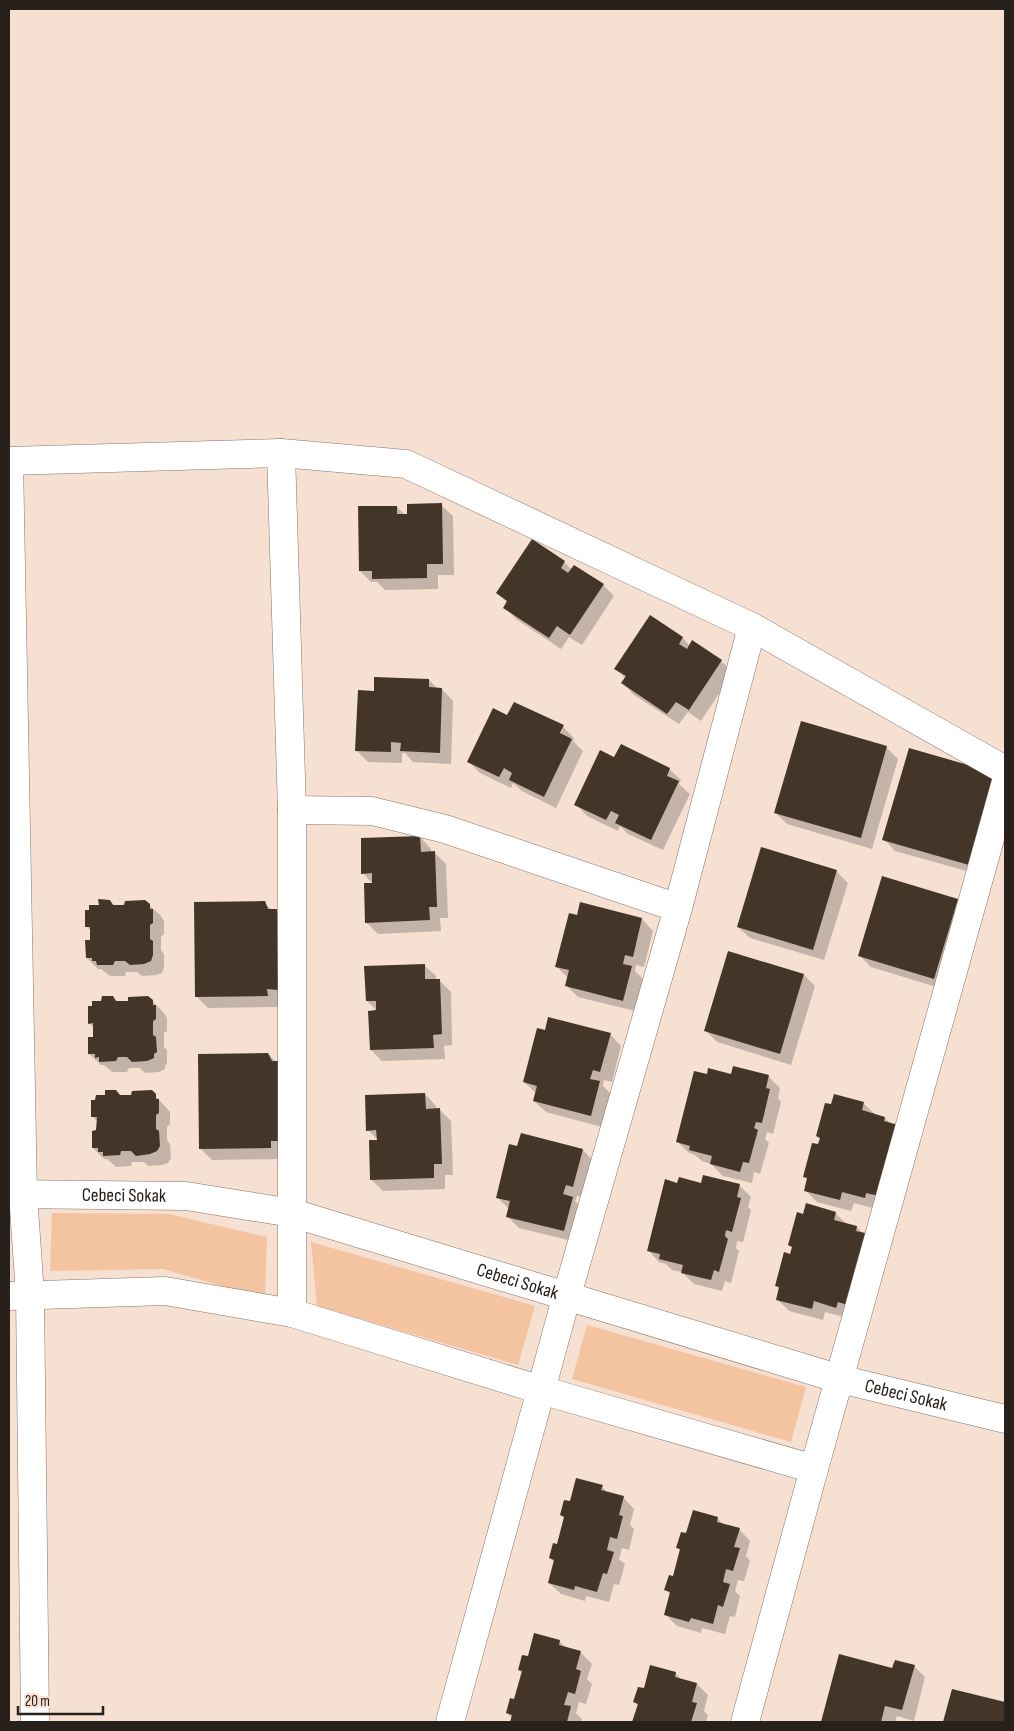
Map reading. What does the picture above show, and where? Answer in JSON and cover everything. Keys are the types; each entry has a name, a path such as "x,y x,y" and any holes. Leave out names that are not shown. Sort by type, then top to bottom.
{"street":[{"path":"281,453 292,810 292,1314"},
{"path":"35,1722 16,1194 9,461 281,453 406,464 752,627 1005,770"},
{"path":"450,1722 567,1295 678,908 752,627"},
{"path":"745,1722 1005,785"},
{"path":"292,810 372,811 436,827 678,908"},
{"name":"Cebeci Sokak","path":"16,1194 186,1196 292,1213 840,1379 1005,1419"},
{"path":"19,1296 165,1292 292,1314 541,1390 814,1469"}],"shaded area":[{"path":"52,1213 169,1214 267,1237 265,1298 163,1269 50,1271"},
{"path":"311,1242 535,1306 518,1365 317,1306"},
{"path":"587,1325 806,1387 791,1442 572,1379"}],"building":[{"path":"442,503 443,564 427,564 427,578 372,579 372,571 359,571 358,506 397,506 397,514 407,514 407,504"},
{"path":"532,539 565,561 561,568 568,573 574,565 604,584 570,635 557,626 549,638 503,608 507,601 496,593"},
{"path":"650,615 683,637 679,644 687,649 692,640 722,660 689,710 676,702 667,714 621,683 626,676 614,669"},
{"path":"374,677 429,679 429,687 442,688 440,753 400,751 401,743 391,742 391,752 355,751 358,690 374,691"},
{"path":"514,702 564,725 560,733 572,739 544,797 509,780 512,773 504,768 499,777 467,762 493,708 507,715"},
{"path":"801,721 887,746 861,838 774,813"},
{"path":"621,744 670,768 667,776 679,781 651,840 615,823 619,815 611,811 606,820 574,805 600,750 614,757"},
{"path":"909,748 996,773 969,865 882,840"},
{"path":"420,836 421,852 435,851 437,907 429,907 430,920 365,923 364,883 372,883 372,873 361,874 361,838"},
{"path":"761,847 837,870 813,950 737,927"},
{"path":"882,876 958,899 934,979 858,956"},
{"path":"98,899 110,900 113,905 124,905 125,901 145,900 150,904 150,909 153,909 153,923 150,925 150,939 153,941 151,961 144,964 130,965 125,961 115,961 113,965 97,965 96,961 92,961 92,958 86,958 85,940 90,940 90,927 85,927 85,910 89,910 89,905 99,905"},
{"path":"265,901 268,909 277,909 278,990 267,989 268,996 195,997 194,902"},
{"path":"580,902 642,918 633,957 625,955 623,964 632,966 623,1001 565,986 569,970 555,967 569,913 577,915"},
{"path":"728,951 804,974 780,1054 704,1031"},
{"path":"425,964 425,979 440,979 442,1034 433,1035 434,1048 370,1050 368,1011 376,1010 376,1001 366,1001 364,966"},
{"path":"102,996 113,996 116,1001 128,1001 128,997 148,996 153,1000 153,1005 156,1005 156,1019 153,1021 153,1035 156,1037 157,1052 154,1054 154,1058 147,1061 132,1062 127,1057 118,1057 116,1061 99,1062 99,1057 95,1058 95,1054 88,1054 88,1037 93,1037 93,1023 88,1024 88,1006 92,1006 92,1001 101,1001"},
{"path":"548,1017 611,1033 600,1072 593,1070 590,1079 600,1081 591,1116 533,1101 537,1086 523,1082 537,1028 545,1030"},
{"path":"268,1053 272,1061 280,1061 281,1141 271,1141 271,1148 199,1149 198,1054"},
{"path":"733,1066 769,1075 766,1088 770,1089 762,1123 756,1122 754,1128 758,1130 749,1163 743,1162 740,1172 710,1164 712,1156 689,1150 690,1146 676,1142 694,1071 707,1074 708,1068 731,1074"},
{"path":"105,1090 116,1090 120,1095 131,1095 132,1091 152,1090 156,1094 156,1099 159,1099 159,1113 156,1115 156,1129 159,1131 160,1146 157,1151 136,1156 131,1151 121,1151 120,1155 103,1156 103,1152 98,1152 98,1148 92,1148 92,1131 96,1130 97,1117 91,1117 91,1100 95,1100 96,1095 105,1095"},
{"path":"425,1093 426,1109 440,1108 442,1164 434,1164 434,1178 370,1180 369,1140 377,1140 376,1130 366,1131 365,1095"},
{"path":"834,1094 864,1102 862,1110 885,1117 884,1121 898,1125 879,1196 866,1193 865,1198 842,1192 840,1200 804,1191 807,1178 803,1177 812,1143 818,1144 820,1138 816,1136 825,1103 831,1104"},
{"path":"521,1133 583,1149 573,1187 566,1185 563,1194 573,1197 564,1231 506,1217 510,1201 496,1198 509,1144 517,1146"},
{"path":"703,1175 740,1184 737,1197 741,1198 732,1232 726,1230 725,1236 728,1239 719,1272 714,1270 711,1280 681,1273 683,1265 659,1259 660,1254 647,1251 665,1179 677,1183 679,1177 701,1183"},
{"path":"806,1203 836,1212 834,1220 857,1226 856,1231 870,1234 851,1306 838,1302 836,1308 814,1301 812,1309 776,1300 779,1287 775,1286 784,1252 790,1254 792,1247 788,1245 797,1212 803,1214"},
{"path":"576,1478 603,1485 601,1490 624,1496 619,1515 623,1516 617,1539 610,1537 607,1550 614,1552 607,1574 603,1573 597,1592 575,1586 574,1590 548,1583 554,1560 549,1558 553,1543 557,1544 564,1517 560,1515 564,1500 570,1501"},
{"path":"693,1510 718,1517 717,1522 740,1528 734,1547 740,1548 733,1571 726,1569 723,1582 730,1584 723,1607 718,1605 713,1624 691,1618 689,1622 664,1615 670,1592 664,1590 669,1575 673,1576 680,1549 676,1548 681,1532 686,1533"},
{"path":"534,1633 560,1640 559,1645 581,1651 576,1669 581,1671 575,1694 568,1692 564,1705 571,1706 567,1722 510,1722 512,1715 506,1713 510,1698 514,1699 522,1671 518,1670 522,1655 528,1656"},
{"path":"839,1654 892,1668 895,1660 915,1665 902,1710 885,1706 881,1722 821,1722"},
{"path":"650,1665 676,1672 675,1677 697,1683 692,1702 697,1703 691,1722 632,1722 638,1704 633,1702 638,1687 644,1688"},
{"path":"952,1689 1005,1702 1005,1722 943,1722"}]}
